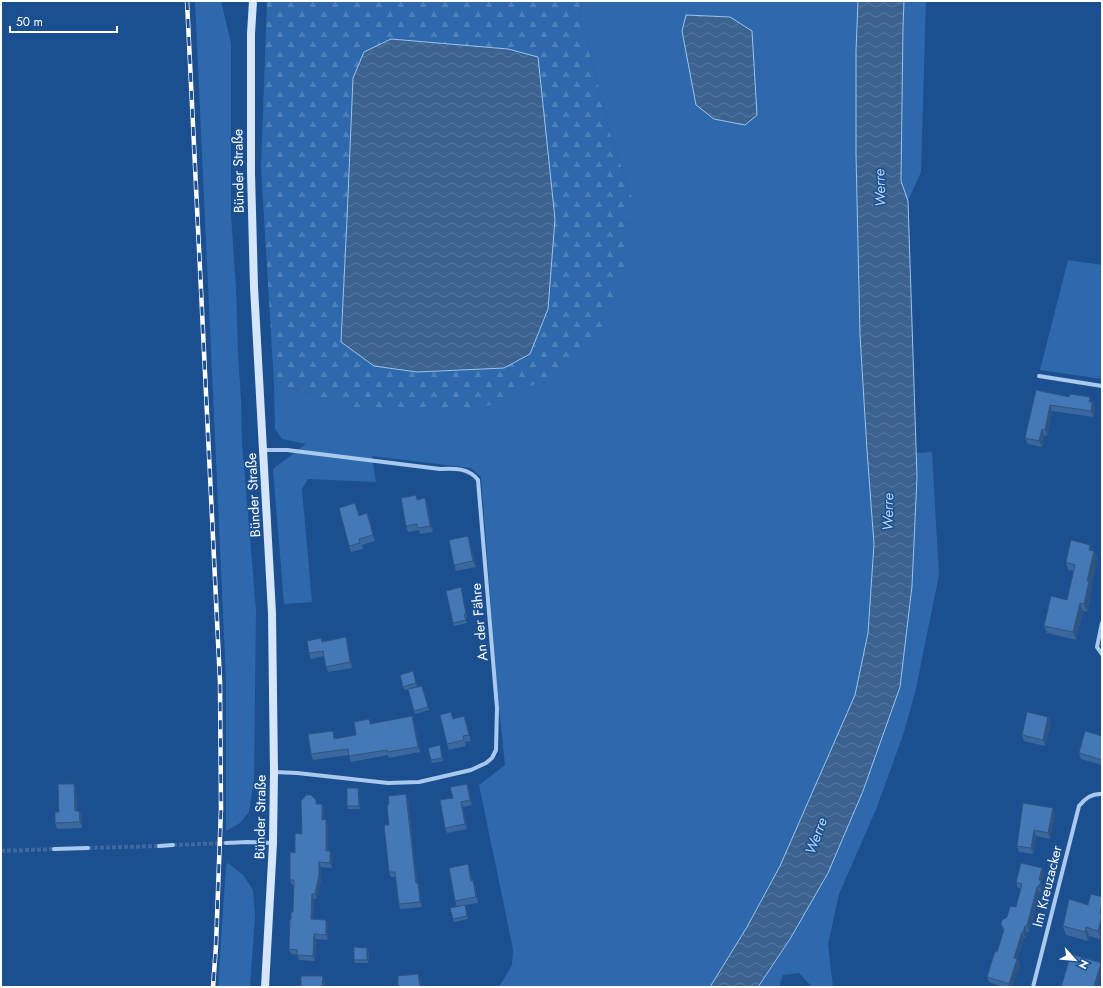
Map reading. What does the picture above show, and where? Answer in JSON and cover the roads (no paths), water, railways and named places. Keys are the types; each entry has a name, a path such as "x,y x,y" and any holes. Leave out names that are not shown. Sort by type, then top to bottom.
{"main road":[{"name":"Bünder Straße","path":"253,1 251,42 250,173 254,287 272,613 274,772 273,843 265,987"}],"street":[{"path":"1039,376 1102,386"},
{"name":"An der Fähre","path":"263,450 287,450 440,469 453,468 465,471 478,480 497,708 496,750 492,758 486,763 471,770 419,782 388,783 297,773 274,772"},
{"path":"1102,623 1097,647 1102,654"},
{"name":"Im Kreuzacker","path":"1033,987 1079,806 1090,796 1102,794"},
{"path":"226,843 273,843"},
{"path":"159,846 173,845"},
{"path":"54,849 88,848"}],"water":[{"name":"Werre","path":"858,1 904,1 901,181 908,201 917,477 912,586 900,687 863,791 828,873 790,939 758,987 710,987 747,927 780,866 855,695 868,633 874,544 860,335 856,154 856,51"},
{"path":"686,15 730,17 752,31 757,115 745,125 714,119 696,105 682,31"},
{"path":"391,39 508,49 538,57 555,219 548,309 530,354 504,368 417,372 374,366 341,342 353,78 364,52"}],"tunnel":[{"path":"173,845 226,843"},
{"path":"88,848 159,846"},
{"path":"1,851 54,849"}],"railway":[{"path":"187,1 220,682 221,808 213,987"}]}
